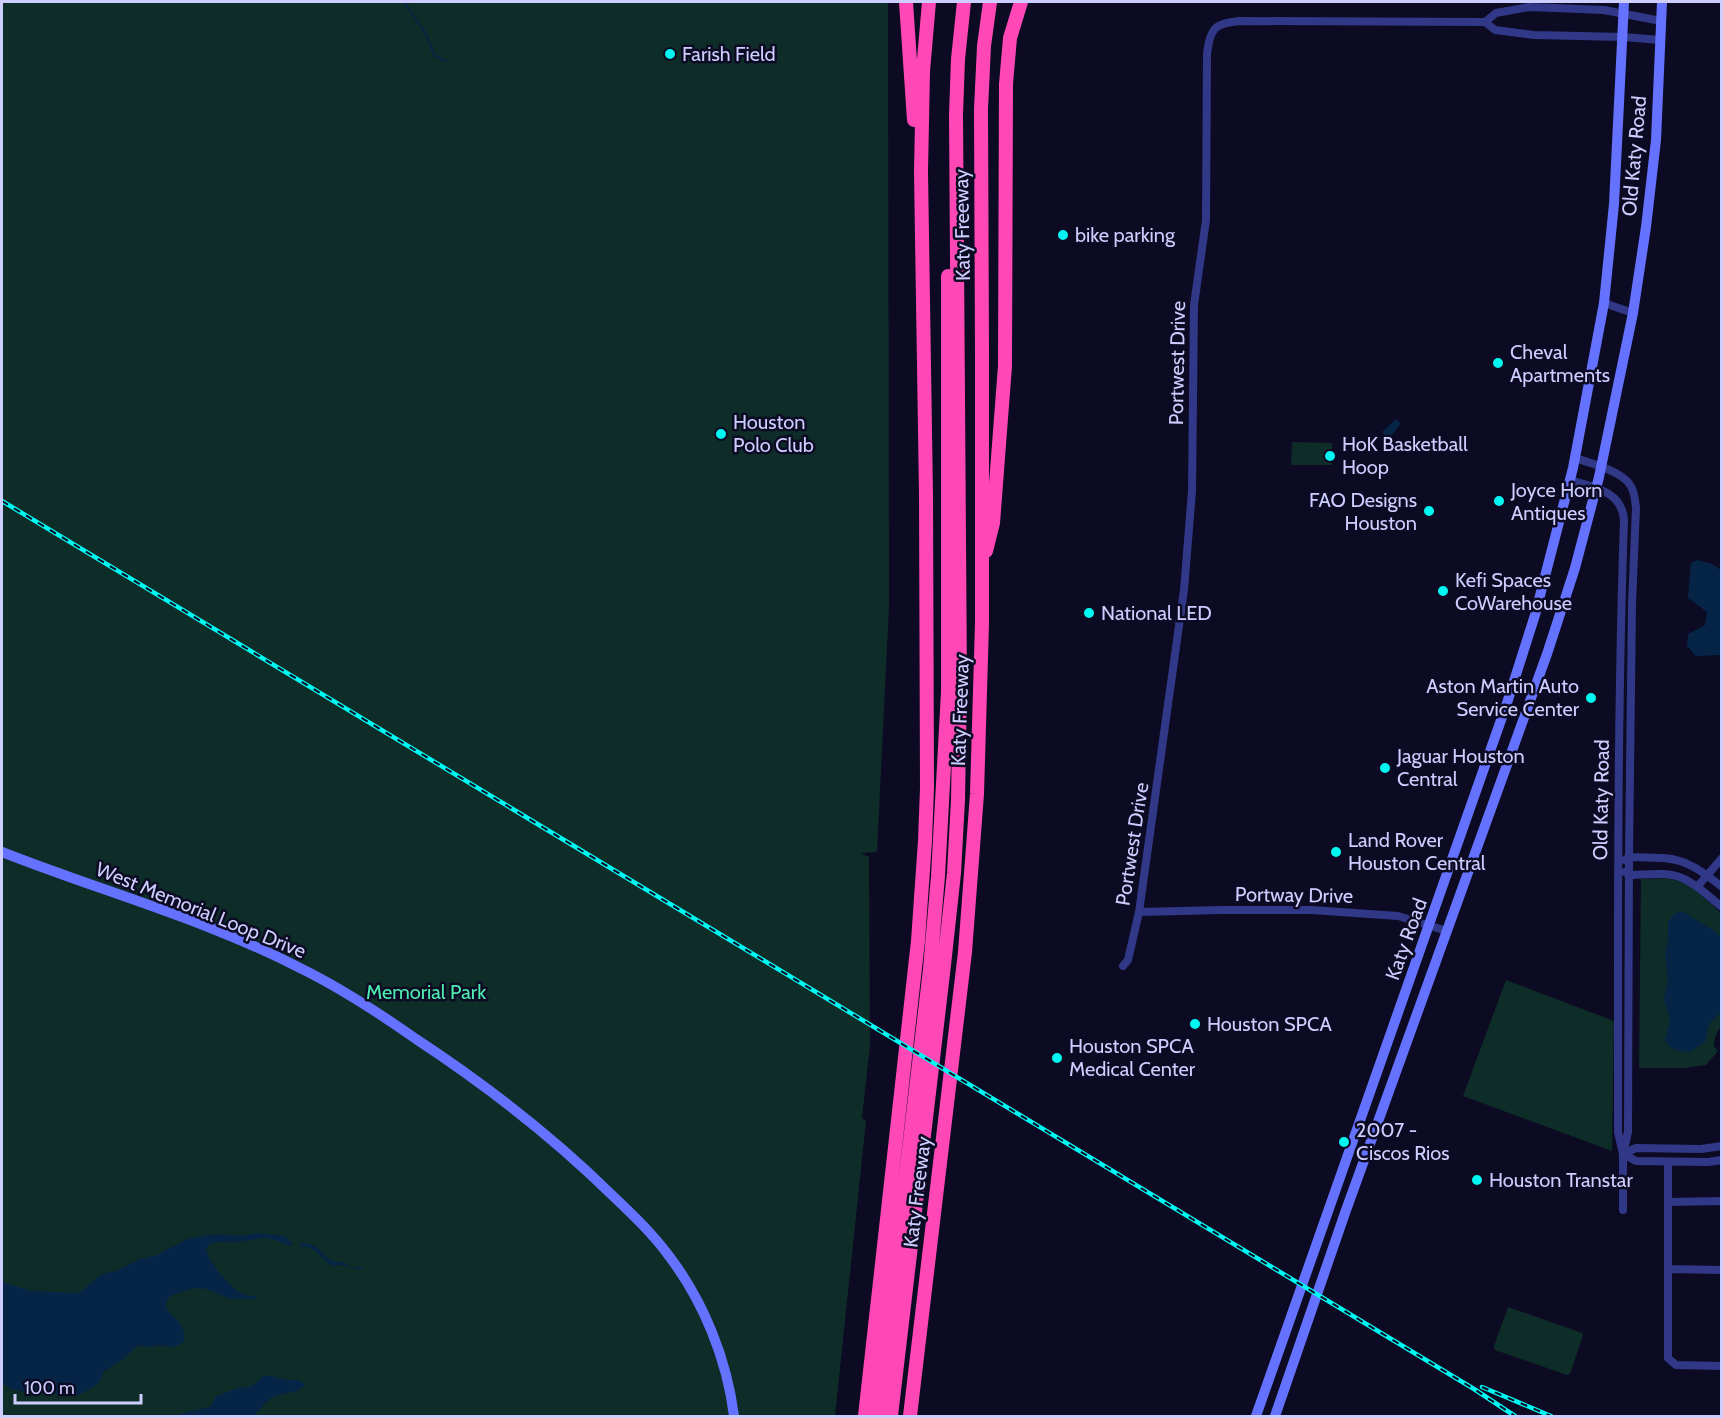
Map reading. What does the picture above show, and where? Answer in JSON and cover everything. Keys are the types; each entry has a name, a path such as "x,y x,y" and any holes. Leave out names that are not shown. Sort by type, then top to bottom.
{"highway":[{"path":"906,2 922,281"},
{"name":"Katy Freeway","path":"865,1416 917,952 924,862 927,723 922,71 929,2"},
{"path":"878,1416 930,969 943,794 948,633 947,114 956,2"},
{"path":"891,1416 954,873 958,800 960,671 956,115 958,59 964,2"},
{"path":"981,90 985,2"},
{"name":"Katy Freeway","path":"910,1416 965,952 977,794 982,623 981,90 990,2"},
{"path":"981,90 988,40 999,2"},
{"path":"981,573 993,523 1005,366 1006,84 1010,38 1021,2"}],"main road":[{"name":"Old Katy Road","path":"1574,463 1604,303 1614,204 1624,2"},
{"name":"Old Katy Road","path":"1599,477 1633,313 1646,227 1656,140 1662,2"},
{"name":"Katy Road","path":"1256,1416 1507,703 1528,637 1574,463"},
{"name":"Katy Road","path":"1275,1416 1345,1213 1547,654 1575,568 1599,477"},
{"name":"West Memorial Loop Drive","path":"2,852 174,914 300,968 369,1007 489,1089 594,1177 648,1230 670,1258 693,1293 707,1322 726,1369 736,1416"},
{"path":"1417,960 1434,965"},
{"path":"1374,1082 1392,1084"}],"street":[{"name":"Portwest Drive","path":"1485,22 1496,13 1528,7 1604,10 1661,21"},
{"name":"Portwest Drive","path":"1123,966 1128,960 1139,912 1183,596 1192,497 1194,305 1206,220 1207,54 1212,32 1217,25 1240,21 1485,22 1495,30 1534,35 1660,40"},
{"path":"1604,303 1633,313"},
{"name":"Old Katy Road","path":"1574,463 1599,477 1604,491 1617,500 1624,510 1620,691 1618,1013 1618,1132 1623,1154 1623,1210"},
{"name":"Old Katy Road","path":"1570,480 1622,476 1631,486 1634,494 1636,525 1632,604 1628,1132 1623,1154"},
{"path":"1620,691 1631,691"},
{"path":"1722,887 1690,864 1676,859 1629,857 1619,866 1629,875 1672,875 1682,878 1722,907"},
{"path":"1697,887 1722,858"},
{"name":"Portway Drive","path":"1139,912 1312,910 1385,914 1447,931"},
{"path":"1618,1013 1628,1013"},
{"path":"1623,1154 1636,1148 1701,1149 1722,1146"},
{"path":"1678,1149 1678,1162"},
{"path":"1623,1154 1636,1161 1713,1162 1722,1160"},
{"path":"1668,1162 1668,1358 1676,1365 1722,1366"},
{"path":"1668,1202 1722,1201"},
{"path":"1669,1269 1722,1270"}],"green space":[{"name":"Memorial Park","path":"2,2 888,2 889,607 877,852 861,853 869,857 870,1045 862,1118 866,1121 835,1416 2,1416"},
{"path":"1292,442 1332,443 1332,465 1291,465"},
{"path":"1641,879 1678,881 1698,892 1721,913 1721,1026 1714,1043 1718,1051 1706,1065 1684,1068 1639,1068"},
{"path":"1506,980 1614,1021 1612,1151 1463,1096"},
{"path":"1508,1307 1582,1333 1570,1374 1567,1375 1495,1350 1494,1346"}],"water":[{"path":"1396,419 1401,423 1389,439 1382,432"},
{"path":"1697,560 1712,564 1721,570 1721,655 1696,656 1687,646 1688,634 1705,625 1707,612 1688,598 1691,563"},
{"path":"1679,911 1712,929 1721,937 1721,1012 1709,1025 1705,1042 1690,1052 1675,1050 1665,1040 1670,1020 1664,999 1668,978 1665,954 1668,922"},
{"path":"257,1233 284,1236 293,1244 290,1246 264,1238 209,1245 207,1252 209,1258 224,1278 239,1292 256,1296 257,1299 230,1299 207,1289 195,1288 172,1295 166,1304 167,1308 183,1329 184,1342 175,1347 140,1345 136,1347 122,1360 103,1372 100,1381 92,1388 79,1395 28,1393 9,1388 2,1382 2,1282 31,1291 79,1293 102,1274 116,1271 140,1259 155,1256 187,1239 215,1234 242,1236"},
{"path":"300,1243 315,1246 334,1262 342,1262 354,1268 365,1266 359,1270 340,1265 332,1266 314,1250 300,1246"},
{"path":"263,1376 299,1380 304,1386 273,1397 252,1416 177,1416 210,1407 216,1396 241,1387 252,1386"}],"waterway":[{"path":"404,2 426,34 434,55 446,61"}],"railway":[{"path":"2,501 1474,1389 1515,1416"},
{"path":"1482,1387 1551,1416"}],"place":[{"name":"Farish Field","path":"670,54"},
{"name":"bike parking","path":"1063,235"},
{"name":"Cheval Apartments","path":"1498,363"},
{"name":"Houston Polo Club","path":"721,434"},
{"name":"HoK Basketball Hoop","path":"1330,456"},
{"name":"Joyce Horn Antiques","path":"1499,501"},
{"name":"FAO Designs Houston","path":"1429,511"},
{"name":"Kefi Spaces CoWarehouse","path":"1443,591"},
{"name":"National LED","path":"1089,613"},
{"name":"Aston Martin Auto Service Center","path":"1591,698"},
{"name":"Jaguar Houston Central","path":"1385,768"},
{"name":"Land Rover Houston Central","path":"1336,852"},
{"name":"Houston SPCA","path":"1195,1024"},
{"name":"Houston SPCA Medical Center","path":"1057,1058"},
{"name":"2007 - Ciscos Rios","path":"1344,1142"},
{"name":"Houston Transtar","path":"1477,1180"}]}
